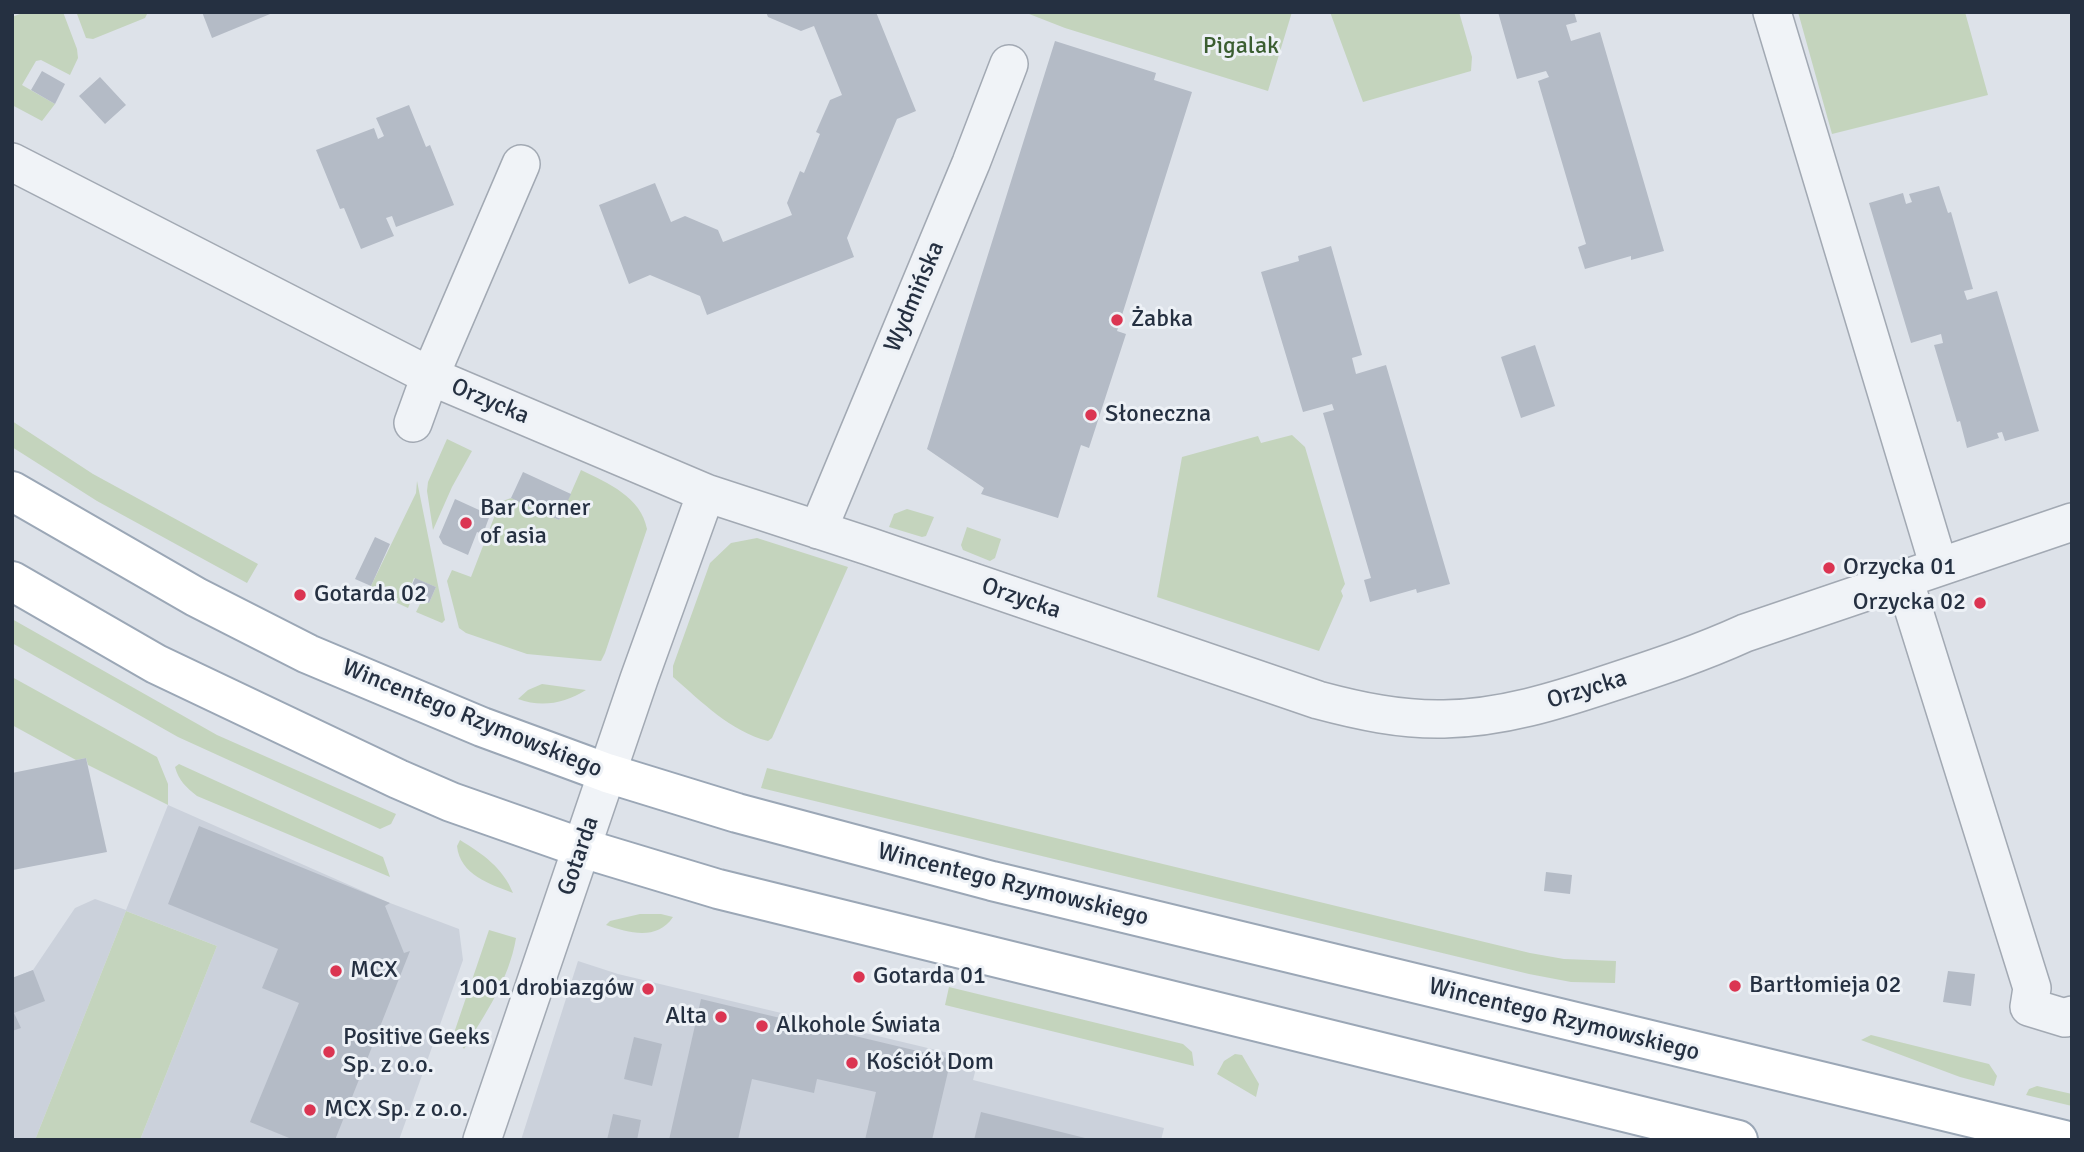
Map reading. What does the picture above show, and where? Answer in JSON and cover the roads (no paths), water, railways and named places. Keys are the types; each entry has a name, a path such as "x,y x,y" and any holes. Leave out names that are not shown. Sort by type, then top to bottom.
{"main road":[{"name":"Wincentego Rzymowskiego","path":"12,491 196,597 308,654 482,727 607,773 737,813 992,881 2064,1140"},
{"path":"12,581 156,664 301,735 451,802 582,848 718,889 1738,1140"}],"street":[{"path":"1772,12 1938,567"},
{"name":"Wydmińska","path":"818,530 971,163 1009,64"},
{"name":"Orzycka","path":"12,162 430,376 706,493 1318,700 1358,711 1443,719 1497,715 1548,703 1693,656 1745,633 2072,522"},
{"path":"413,423 430,376 521,164"},
{"name":"Gotarda","path":"482,1140 706,493"},
{"path":"1904,579 2032,988 2029,1007 2065,1018 2072,1015"}],"place":[{"name":"Żabka","path":"1117,320"},
{"name":"Słoneczna","path":"1091,415"},
{"name":"Bar Corner of asia","path":"466,523"},
{"name":"Orzycka 01","path":"1829,568"},
{"name":"Gotarda 02","path":"300,595"},
{"name":"Orzycka 02","path":"1980,603"},
{"name":"MCX","path":"336,971"},
{"name":"Gotarda 01","path":"859,977"},
{"name":"Bartłomieja 02","path":"1735,986"},
{"name":"1001 drobiazgów","path":"648,989"},
{"name":"Alta","path":"721,1017"},
{"name":"Alkohole Świata","path":"762,1026"},
{"name":"Positive Geeks Sp. z o.o.","path":"329,1052"},
{"name":"Kościół Dom","path":"852,1063"},
{"name":"MCX Sp. z o.o.","path":"310,1110"}],"park label":[{"name":"Pigalak","path":"1241,47"}]}
